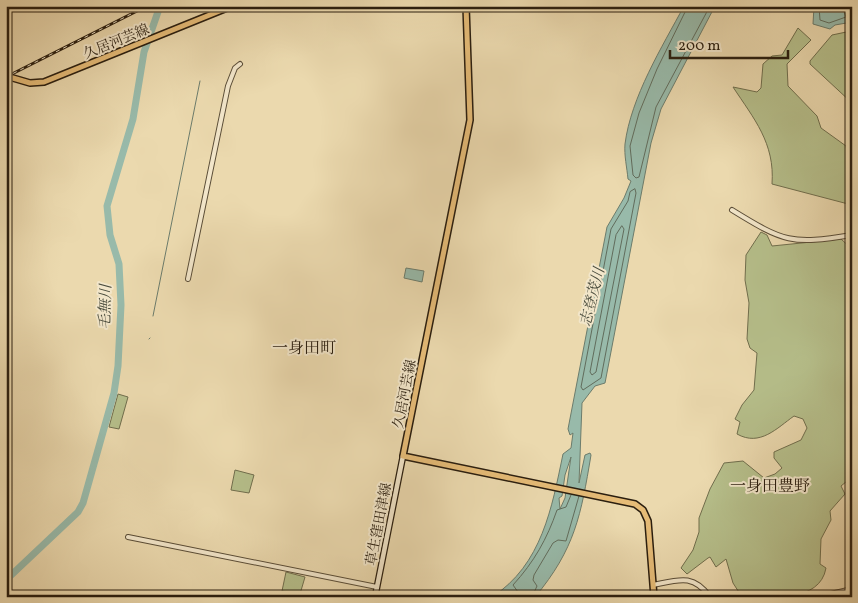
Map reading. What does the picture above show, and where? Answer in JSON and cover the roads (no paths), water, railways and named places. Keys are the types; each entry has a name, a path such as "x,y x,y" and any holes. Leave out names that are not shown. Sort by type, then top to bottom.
{"main road":[{"name":"久居河芸線","path":"6,76 30,83 44,82 232,6"},
{"name":"久居河芸線","path":"403,456 470,120 466,6"},
{"path":"403,456 627,501 643,510 649,528 654,597"},
{"name":"草生窪田津線","path":"375,597 403,456"}],"street":[{"path":"188,279 224,103 235,68 240,64"},
{"path":"732,210 772,234 794,240 816,241 852,235"},
{"path":"128,537 377,587"},
{"path":"653,585 690,580 700,585 710,597"},
{"path":"818,597 852,590"}],"water":[{"path":"684,6 715,6 661,109 651,143 605,383 595,386 582,403 579,483 585,455 590,453 591,455 584,496 574,530 568,547 559,563 535,597 511,597 513,592 507,597 492,597 509,584 523,569 534,552 549,514 563,454 571,448 573,433 570,435 568,429 607,227 624,198 631,181 628,179 625,153 628,126 641,90 657,55","holes":["571,457 565,498 560,509 559,498 562,496 565,475"]},
{"path":"814,6 846,6 852,12 852,22 835,25 830,29 813,24"},
{"path":"406,268 424,271 422,282 404,278"}],"waterway":[{"name":"毛無川","path":"6,580 78,512 83,503 114,393 118,366 121,305 119,264 110,235 107,206 133,119 144,52 160,6"},
{"path":"153,316 200,81"}],"railway":[{"path":"6,77 147,6"}],"district":[{"name":"一身田町","path":"304,347"},
{"name":"一身田豊野","path":"770,485"}],"water label":[{"name":"志登茂川","path":"592,297"}]}
